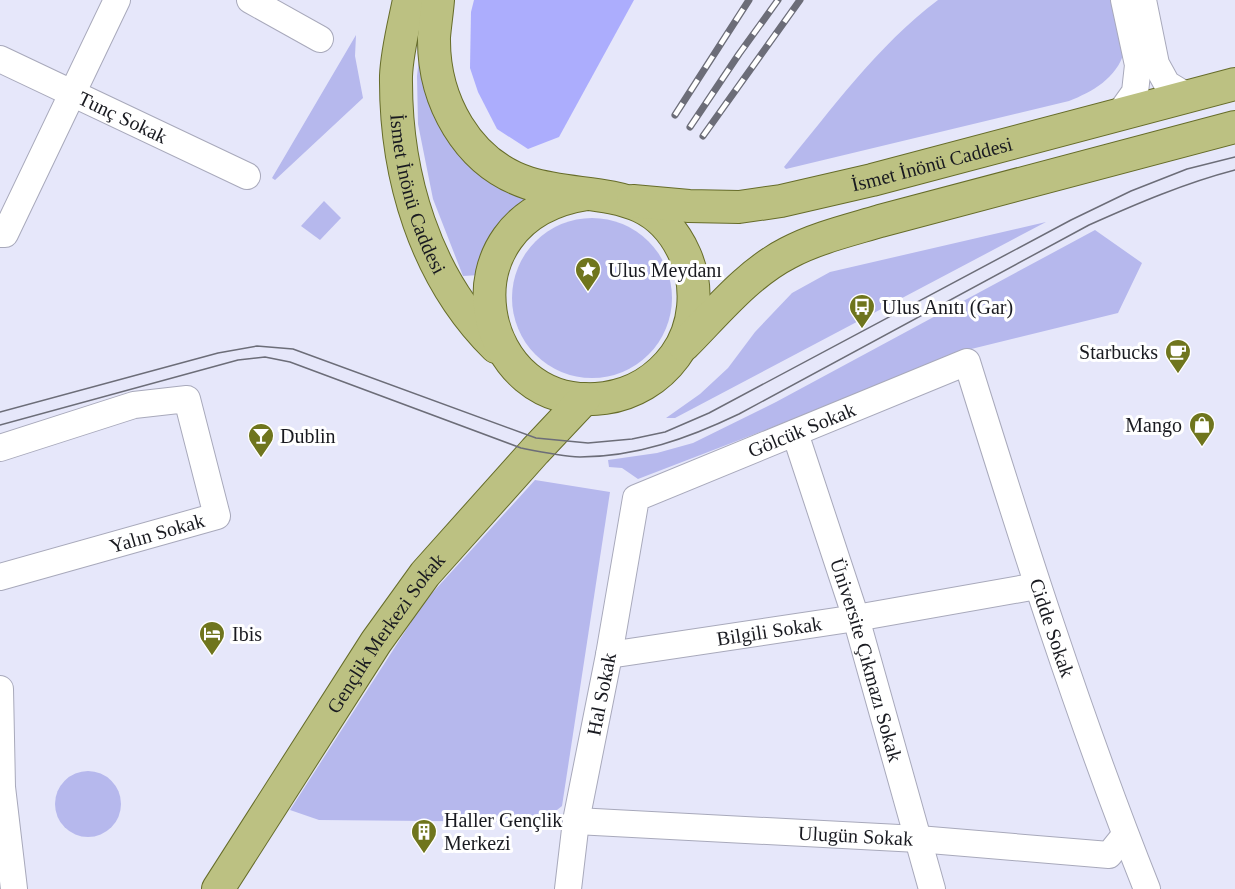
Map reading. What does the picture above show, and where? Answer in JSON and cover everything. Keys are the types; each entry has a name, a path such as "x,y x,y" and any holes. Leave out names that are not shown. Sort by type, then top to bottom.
{"main road":[{"name":"İsmet İnönü Caddesi","path":"409,0 396,74 398,119 406,174 420,228 441,276 460,306 478,329 511,361"},
{"path":"438,0 434,38 438,73 445,102 457,128 478,153 501,171 529,183 586,194 606,195 639,206 664,224 678,242 688,263 694,293 693,309 685,339 678,352"},
{"name":"İsmet İnönü Caddesi","path":"625,200 690,206 739,207 782,201 872,180 1235,84"},
{"path":"586,194 553,202 537,210 512,233 498,255 490,280 490,314 498,339 511,361 543,388 584,399 611,398 637,389 660,373 748,280 788,253 880,221 1235,127"},
{"name":"Gençlik Merkezi Sokak","path":"218,889 376,642 425,574 584,399"}],"street":[{"path":"0,234 5,234 117,0"},
{"path":"250,0 320,39"},
{"path":"1120,113 1135,92 1138,65 1124,0"},
{"path":"1143,0 1156,64 1167,84 1187,96"},
{"name":"Tunç Sokak","path":"0,59 247,176"},
{"name":"Gölcük Sokak","path":"636,498 967,362"},
{"name":"Cidde Sokak","path":"967,362 1037,586 1125,835 1147,889"},
{"name":"Yalın Sokak","path":"0,448 134,405 187,399 217,516 0,577"},
{"name":"Üniversite Çıkmazı Sokak","path":"795,433 856,618 932,889"},
{"name":"Hal Sokak","path":"568,889 576,821 609,655 636,498"},
{"name":"Bilgili Sokak","path":"609,655 856,618 1037,586"},
{"path":"0,699 2,787 14,889"},
{"name":"Ulugün Sokak","path":"576,821 918,839 1109,855 1125,835"}],"shaded area":[{"path":"474,0 634,0 559,137 528,149 497,129 478,92 470,68 471,12"},
{"path":"938,0 1112,0 1124,52 1110,77 1069,101 786,169 784,167 875,58 895,37"},
{"path":"423,24 447,126 468,164 503,185 525,194 529,204 480,275 463,276 433,199 418,124 417,76"},
{"path":"356,35 355,56 363,98 275,180 272,178"},
{"path":"324,201 341,218 320,240 301,226"},
{"path":"592,218 608,219 623,224 637,231 649,241 659,253 666,267 671,282 671,314 666,329 659,343 649,355 637,365 623,372 608,377 592,378 576,377 561,372 547,365 535,355 525,343 518,329 513,314 512,298 513,282 518,267 525,253 535,241 547,231 561,224 576,219"},
{"path":"1046,222 675,418 666,418 700,394 728,368 755,332 792,293 830,272"},
{"path":"1095,230 1142,263 1118,313 959,352 638,479 622,468 609,467 608,460 657,453 693,443 776,402"},
{"path":"535,480 610,492 562,806 542,822 319,820 290,810 424,602"},
{"path":"88,771 100,774 111,781 118,792 121,804 118,816 111,827 100,834 88,837 76,834 65,827 58,816 55,804 58,792 65,781 76,774"}],"tram line":[{"path":"0,412 218,353 257,346 293,349 536,438 588,443 632,439 665,432 709,413 1071,220 1131,191 1187,169 1235,157"},
{"path":"0,425 238,360 265,357 290,362 521,448 580,457 642,450 701,431 739,414 1089,225 1179,188 1235,170"}],"railway":[{"path":"675,115 749,0"},
{"path":"690,127 778,0"},
{"path":"703,136 800,0"}],"place":[{"name":"Ulus Meydanı","path":"588,293"},
{"name":"Ulus Anıtı (Gar)","path":"862,330"},
{"name":"Starbucks","path":"1178,375"},
{"name":"Mango","path":"1202,448"},
{"name":"Dublin","path":"261,459"},
{"name":"Ibis","path":"212,657"},
{"name":"Haller Gençlik Merkezi","path":"424,855"}]}
